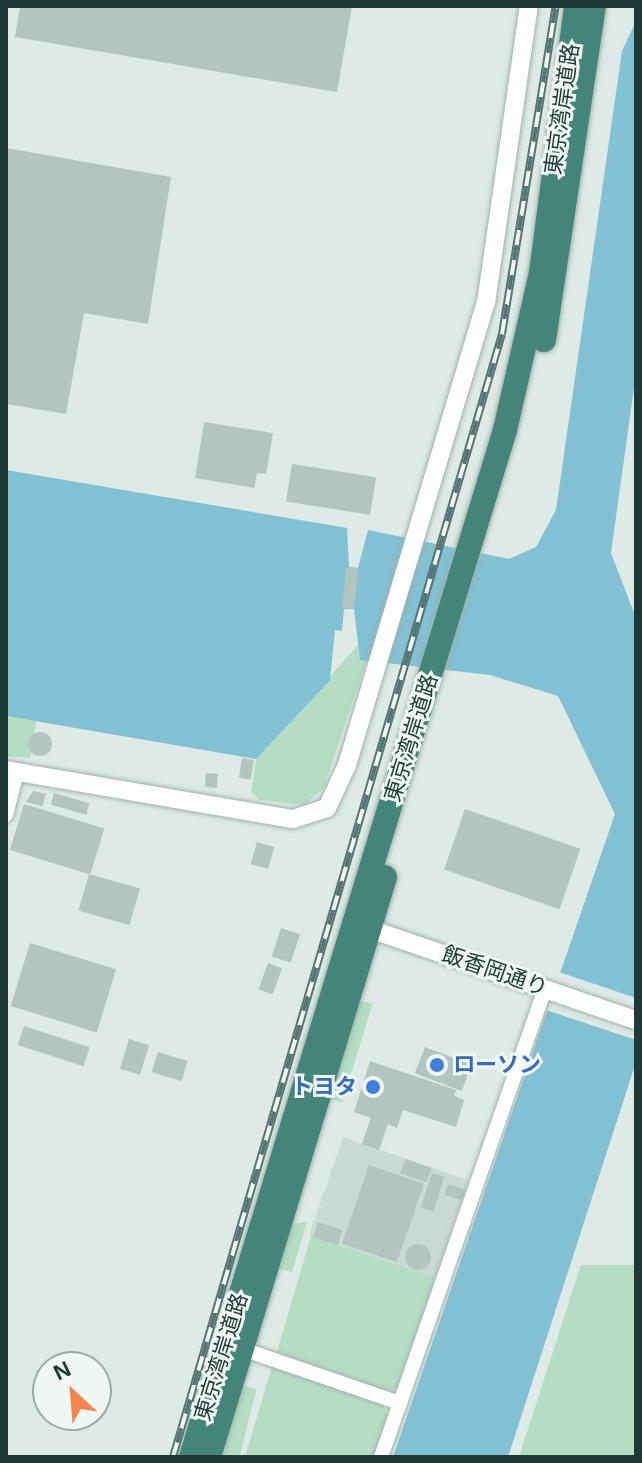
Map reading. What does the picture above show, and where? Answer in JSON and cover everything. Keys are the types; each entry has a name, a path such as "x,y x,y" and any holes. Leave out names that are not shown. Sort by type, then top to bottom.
{"highway":[{"name":"東京湾岸道路","path":"477,550 527,345 576,6"},
{"name":"東京湾岸道路","path":"209,1457 363,926 552,303 594,6"},
{"name":"東京湾岸道路","path":"191,1457 363,926"}],"street":[{"path":"6,815 12,771 313,817 336,793 418,535 494,267 529,6"},
{"name":"飯香岡通り","path":"363,926 636,1020"},
{"path":"381,1457 549,990"},
{"path":"242,1349 400,1403"}],"shaded area":[{"path":"343,1137 469,1180 435,1279 309,1235"}],"green space":[{"path":"358,645 360,659 367,660 323,789 304,805 260,800 251,792 256,759"},
{"path":"6,716 36,721 30,758 6,756"},
{"path":"359,1000 372,1004 342,1103 329,1098"},
{"path":"307,1222 292,1272 277,1268 291,1224"},
{"path":"311,1236 435,1278 399,1386 388,1392 277,1352"},
{"path":"581,1265 636,1265 636,1457 519,1457"},
{"path":"272,1367 382,1404 388,1416 373,1457 245,1457"},
{"path":"241,1385 257,1389 240,1457 223,1457"}],"water":[{"path":"636,21 636,373 611,553 636,618 636,1062 508,1457 393,1457 615,814 558,696 490,675 360,660 354,609 344,609 342,631 335,630 330,680 256,759 6,716 6,470 347,528 349,567 358,568 368,530 509,559 536,547 556,510 622,51"}],"pier":[{"path":"559,972 636,998 636,1040 546,1010"}],"building":[{"path":"20,6 352,6 337,92 15,37"},
{"path":"6,148 171,177 148,324 84,313 66,414 6,404"},
{"path":"204,422 273,433 266,474 257,473 254,488 195,478"},
{"path":"292,464 376,477 370,515 286,502"},
{"path":"346,567 358,568 354,609 342,608"},
{"path":"35,732 45,732 52,739 52,749 45,756 35,756 28,749 28,739"},
{"path":"242,758 254,760 251,780 239,778"},
{"path":"206,773 218,774 217,788 205,787"},
{"path":"33,791 46,794 42,806 26,802"},
{"path":"54,793 90,803 86,815 51,805"},
{"path":"24,804 104,829 90,874 10,850"},
{"path":"465,809 580,849 560,909 444,870"},
{"path":"257,842 274,847 268,869 251,864"},
{"path":"89,874 140,889 129,925 79,911"},
{"path":"281,928 300,934 291,963 272,957"},
{"path":"30,943 116,969 97,1032 11,1006"},
{"path":"268,963 282,968 273,994 258,989"},
{"path":"24,1026 90,1047 83,1066 18,1045"},
{"path":"129,1039 149,1045 140,1075 120,1069"},
{"path":"425,1047 472,1065 462,1091 415,1073"},
{"path":"158,1052 188,1061 182,1081 152,1072"},
{"path":"370,1061 456,1090 454,1096 464,1100 456,1127 403,1110 397,1128 388,1124 379,1150 362,1144 371,1118 354,1112"},
{"path":"405,1159 431,1168 427,1182 400,1173"},
{"path":"369,1165 424,1184 397,1262 342,1243"},
{"path":"432,1173 444,1177 433,1211 421,1207"},
{"path":"448,1184 465,1190 461,1200 444,1194"},
{"path":"318,1222 343,1230 338,1245 313,1237"},
{"path":"418,1244 427,1248 431,1257 427,1266 418,1270 409,1266 405,1257 409,1248"}],"railway":[{"path":"173,1457 502,334 556,6"}],"place":[{"name":"ローソン","path":"437,1065"},
{"name":"トヨタ","path":"373,1087"}]}
